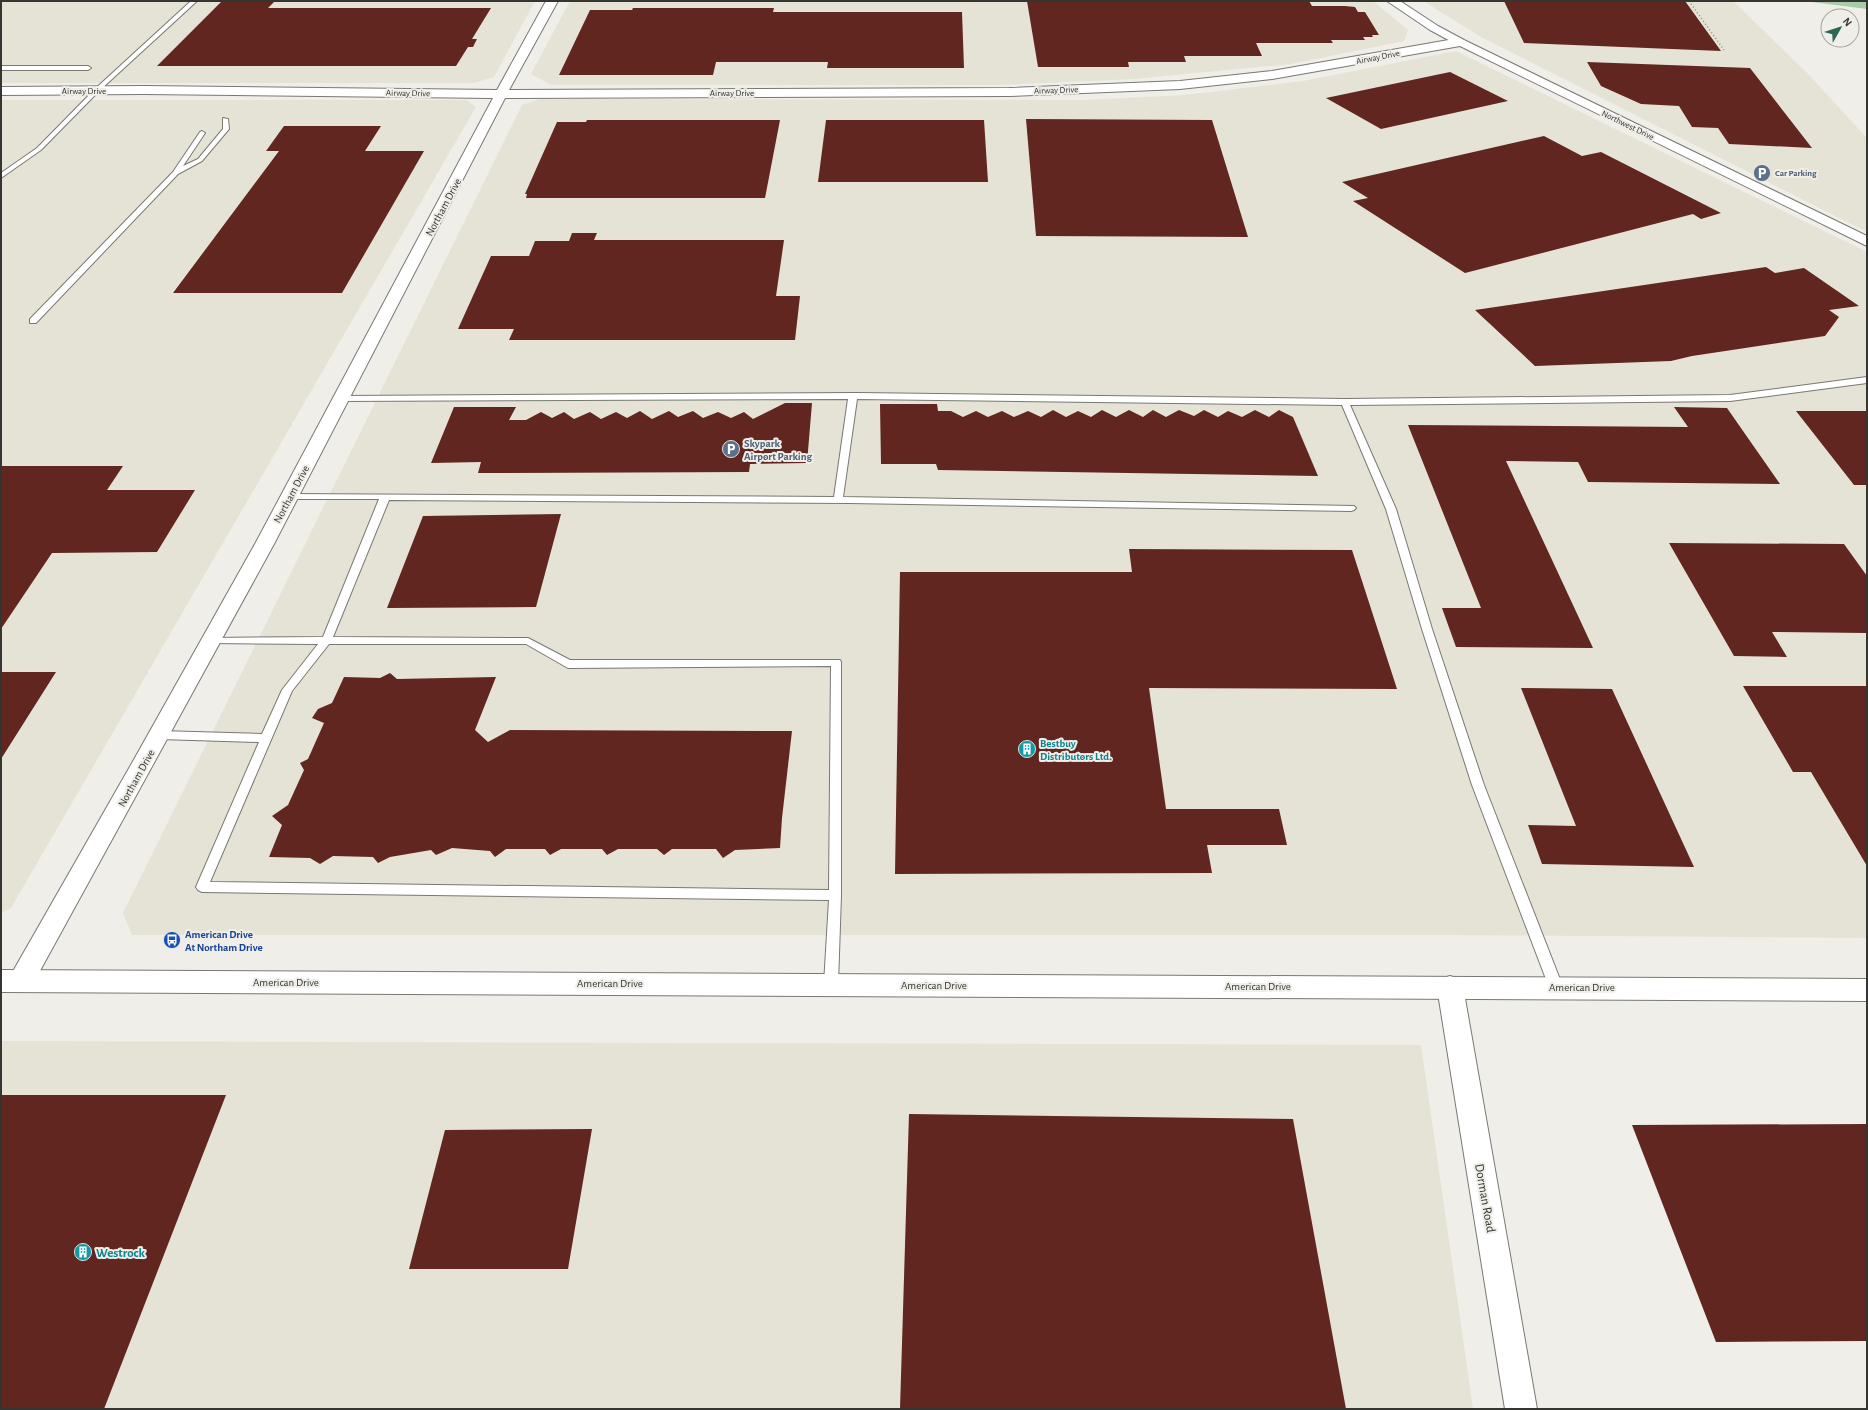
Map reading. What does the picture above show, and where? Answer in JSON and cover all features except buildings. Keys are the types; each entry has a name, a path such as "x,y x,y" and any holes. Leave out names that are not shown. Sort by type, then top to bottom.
{"street":[{"name":"Northam Drive","path":"11,981 160,735 342,399 552,1"},
{"name":"Northwest Drive","path":"1393,1 1434,28 1460,42 1867,242"},
{"name":"Airway Drive","path":"1,91 97,90 502,94 1002,92 1180,85 1272,76 1460,42"},
{"name":"American Drive","path":"11,981 1556,987 1867,990"},
{"name":"Dorman Road","path":"1450,987 1521,1409"}],"lane":[{"path":"1,176 39,150 97,90 194,1"},
{"path":"1,68 88,68"},
{"path":"175,173 200,160 226,129 225,119"},
{"path":"33,321 175,173 202,133"},
{"path":"342,399 852,396 1345,402 1730,398 1867,380"},
{"path":"838,500 852,396"},
{"path":"1345,402 1391,509 1426,629 1478,785 1556,987"},
{"path":"290,496 838,500 1351,508"},
{"path":"385,497 327,639 288,690 202,887 835,895"},
{"path":"212,640 327,639 528,642 568,664 836,662 835,895 831,984"},
{"path":"160,735 266,738"}],"shaded area":[{"path":"1,1 535,1 494,77 474,83 1,83"},
{"path":"570,1 1373,1 1408,30 1404,41 1291,64 1134,79 1002,85 551,85 531,74"},
{"path":"1423,1 1733,1 1808,74 1867,138 1867,232 1483,38"},
{"path":"1456,51 1867,252 1867,938 1454,935 132,935 123,913 522,105 540,99 1085,100 1185,95 1303,81"},
{"path":"1,100 466,100 476,107 11,908 1,913"},
{"path":"1,1041 1421,1045 1473,1409 1,1409"}],"green space":[{"path":"1804,1 1867,1 1867,9"}],"railway":[{"path":"1689,1 1724,50"}],"place":[{"name":"Car Parking","path":"1762,173"},
{"name":"Skypark Airport Parking","path":"731,449"},
{"name":"Bestbuy Distributors Ltd.","path":"1027,749"},
{"name":"American Drive At Northam Drive","path":"172,940"},
{"name":"Westrock","path":"83,1252"}]}
